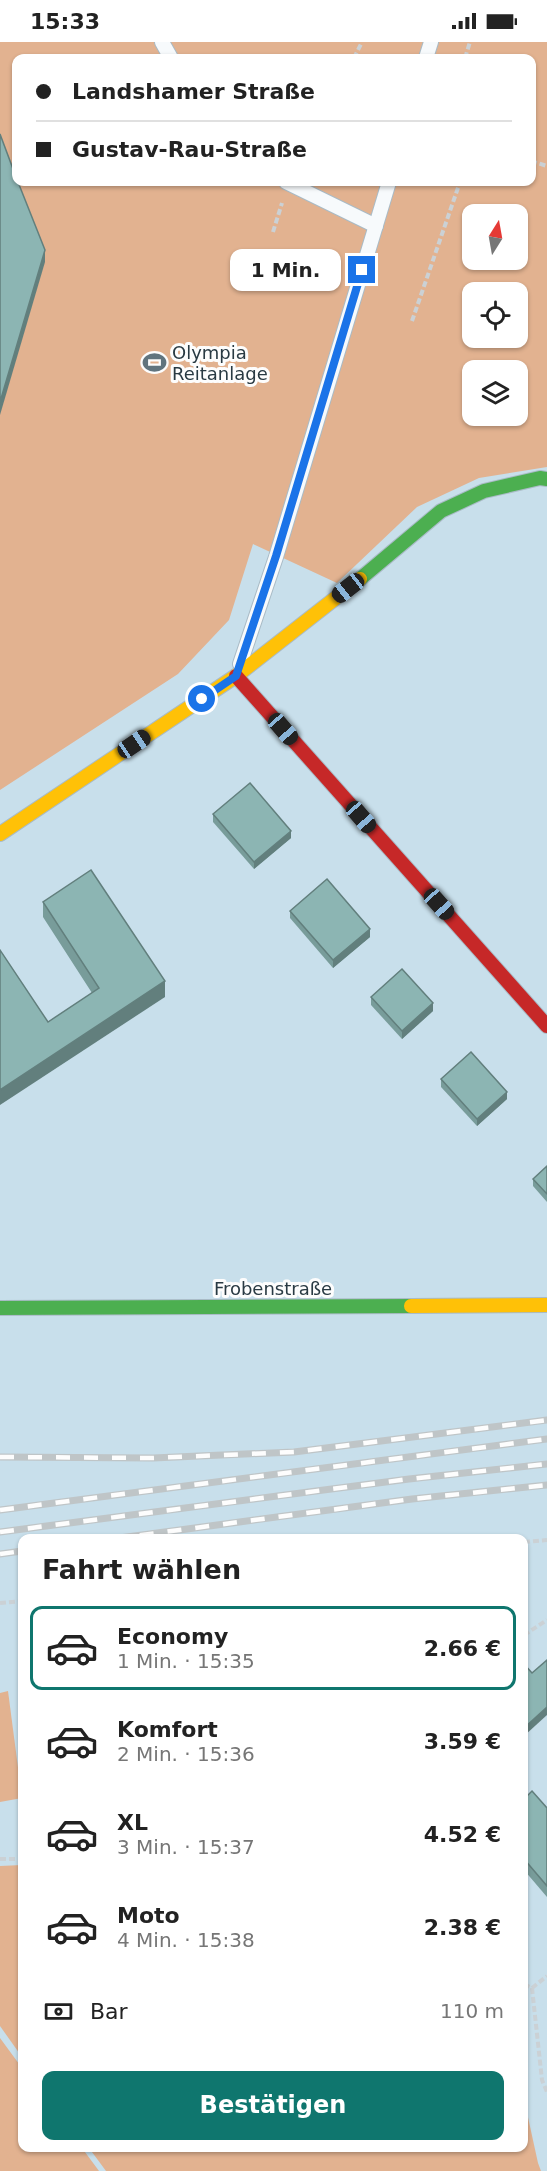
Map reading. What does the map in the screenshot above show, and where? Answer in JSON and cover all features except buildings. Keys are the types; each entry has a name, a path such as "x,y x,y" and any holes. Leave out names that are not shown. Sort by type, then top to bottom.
{"street":[{"path":"0,834 236,676 367,574 441,511 484,491 540,478 547,479"},
{"path":"236,676 547,1026"},
{"name":"Frobenstraße","path":"0,1308 547,1305"}],"lane":[{"path":"296,186 376,226"},
{"path":"236,676 276,556 388,186"}],"path":[{"path":"273,232 287,186"},
{"path":"412,321 459,186"},
{"path":"528,1542 547,1540"},
{"path":"0,1603 18,1601"},
{"path":"528,1632 547,1620"},
{"path":"0,1859 18,1859"},
{"path":"532,1989 547,1976"},
{"path":"528,1986 532,1989"},
{"path":"532,1989 542,2080 547,2092"}],"shaded area":[{"name":"Olympia Reitanlage","path":"0,42 547,42 547,467 479,478 417,507 337,583 253,544 229,620 178,674 0,790"},
{"path":"8,1691 18,1767 18,1799 0,1802 0,1693"},
{"path":"18,1865 18,2051 0,2026 0,1866"},
{"path":"0,2038 18,2063 18,2152 85,2152 99,2171 0,2171"},
{"path":"528,2117 541,2171 106,2171 92,2152 528,2152"}],"railway":[{"path":"0,1457 153,1458 294,1452 547,1420"},
{"path":"0,1510 547,1439"},
{"path":"0,1532 409,1479 547,1464"},
{"path":"150,1534 412,1499 547,1485"},
{"path":"0,1554 18,1552"}],"traffic: fast":[{"path":"360,579 441,511 484,491 540,478 547,479"},
{"path":"0,1308 411,1306"}],"traffic: slow":[{"path":"0,834 236,676 360,579"},
{"path":"411,1306 547,1305"}],"traffic: jam":[{"path":"236,676 547,1026"}],"place":[{"name":"Olympia Reitanlage","path":"154,363"}],"route":[{"path":"202,699 236,676 276,556 362,270"}]}
